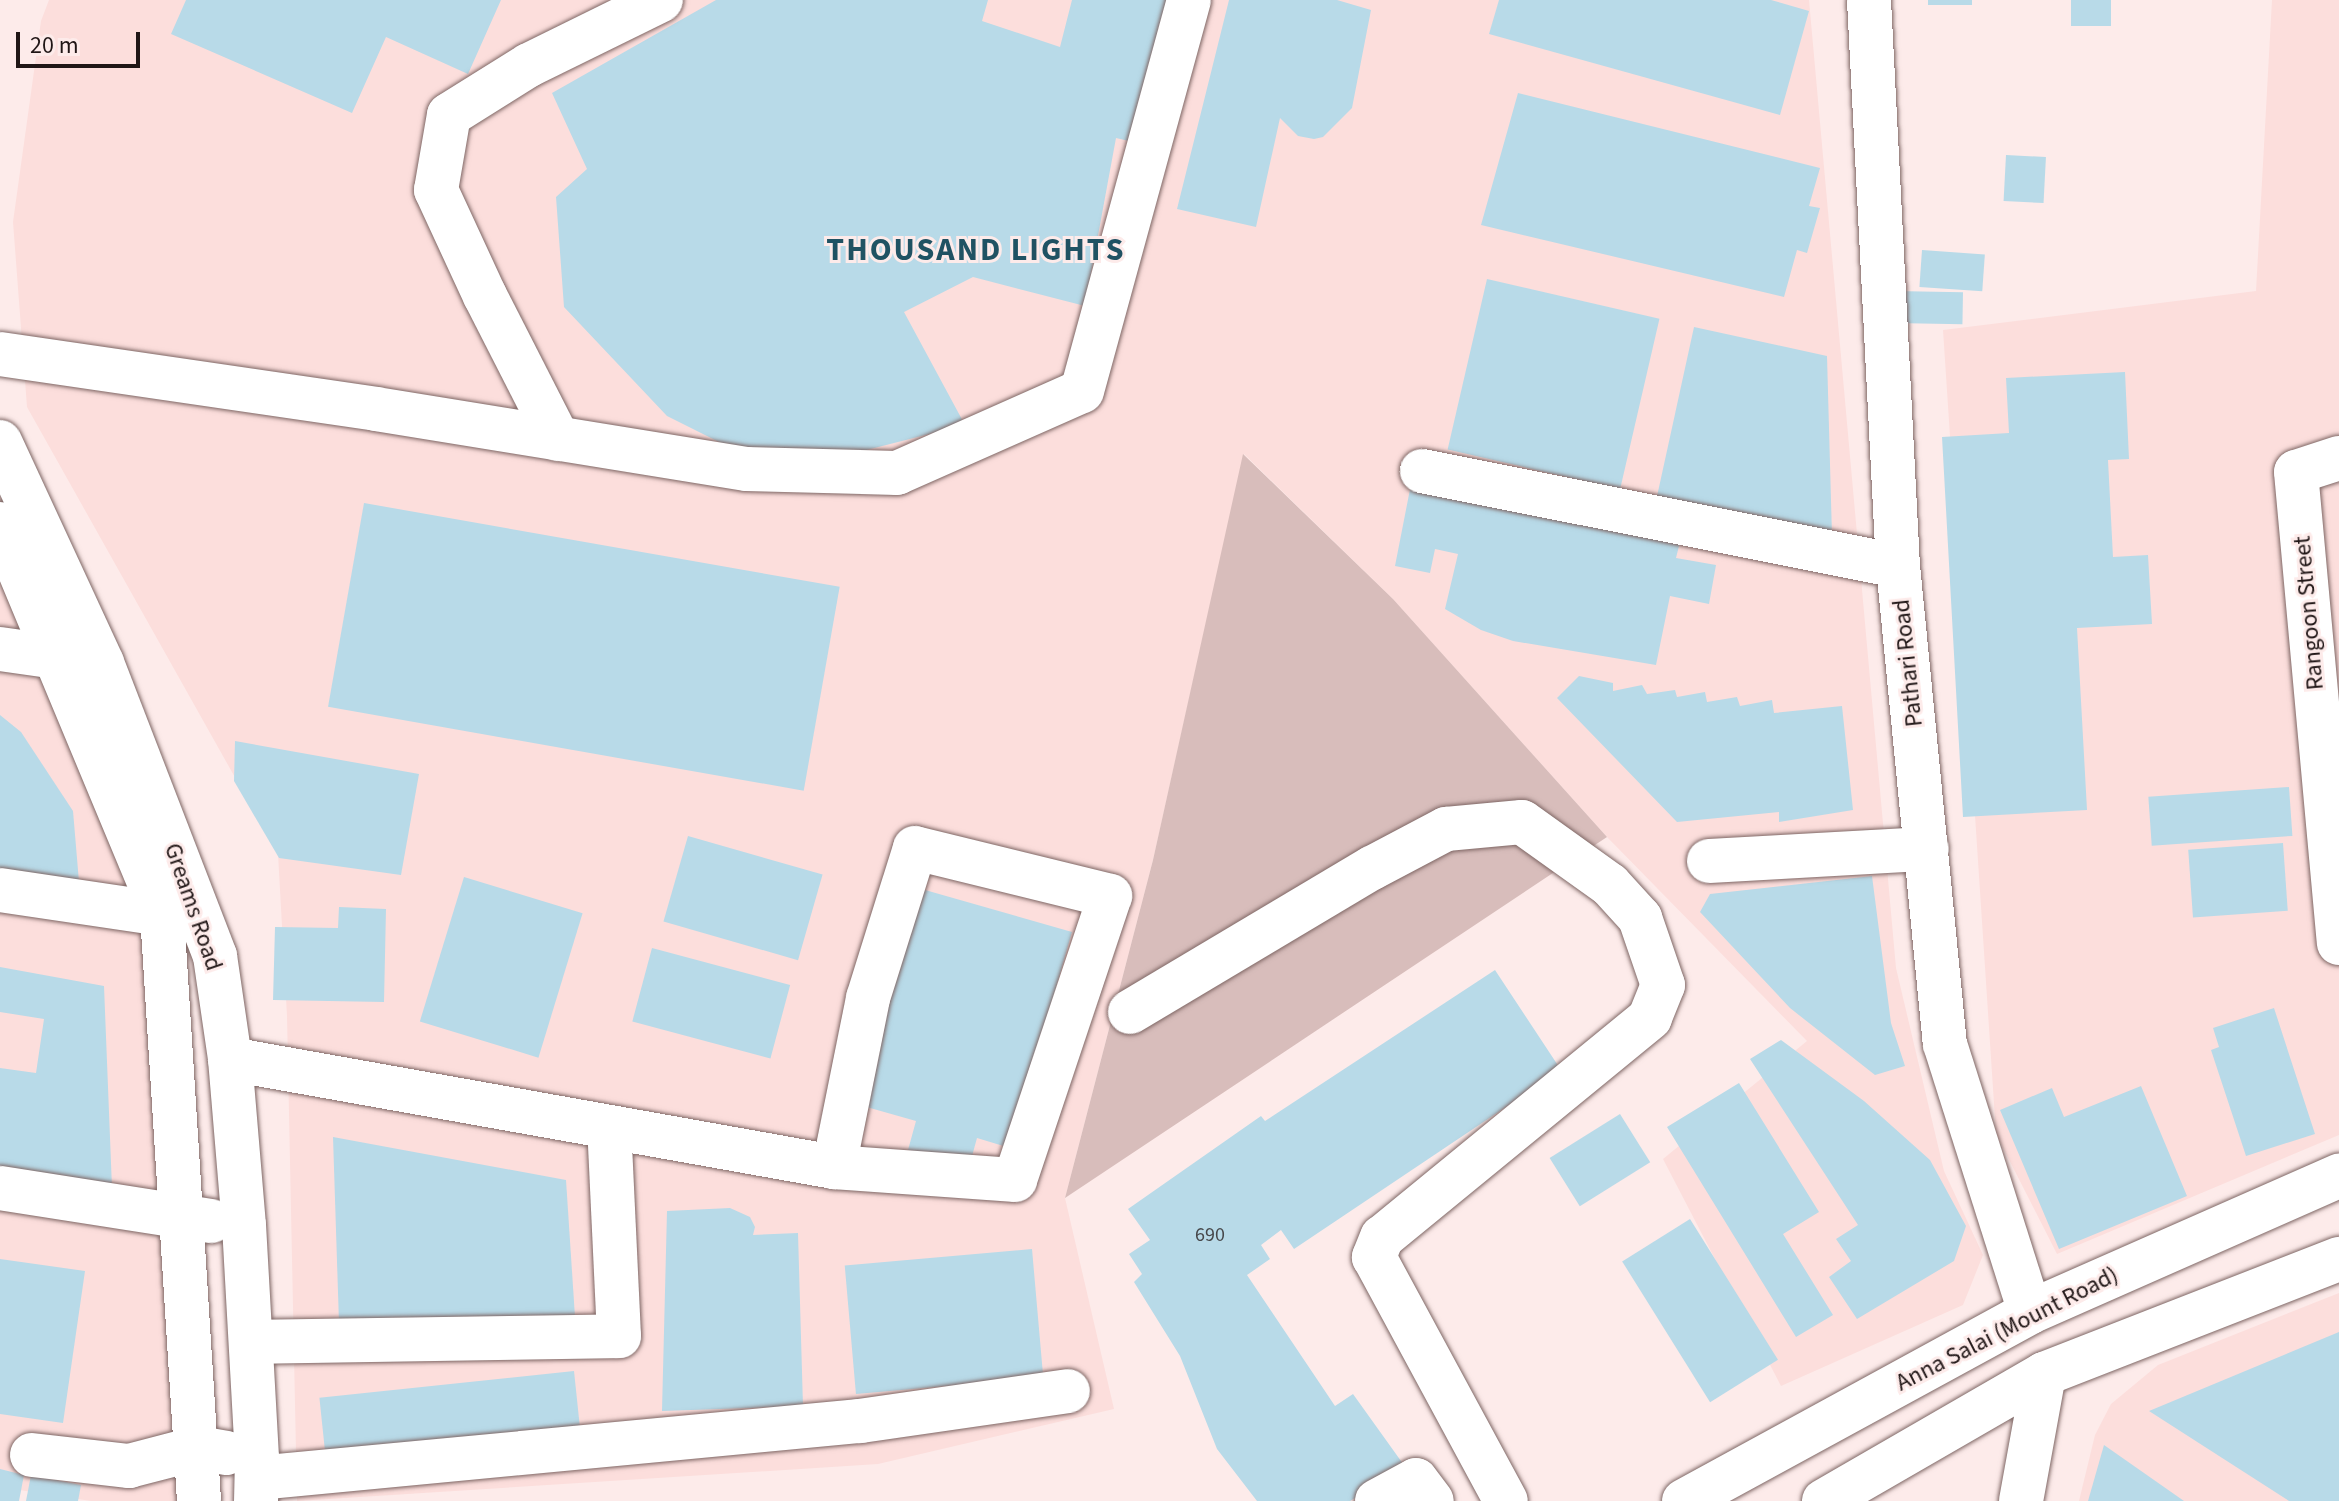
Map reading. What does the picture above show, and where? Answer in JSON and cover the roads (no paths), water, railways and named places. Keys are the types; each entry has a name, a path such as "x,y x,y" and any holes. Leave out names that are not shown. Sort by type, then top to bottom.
{"street":[{"path":"558,439 485,296 436,190 449,115 529,65 661,0"},
{"path":"0,354 746,469 897,473 1082,391 1189,0"},
{"name":"Pathari Road","path":"1869,0 1898,566 1945,1044 2030,1312"},
{"name":"Greams Road","path":"0,442 102,663 215,956 230,1059 244,1225 257,1479"},
{"name":"Rangoon Street","path":"2339,458 2296,472 2339,943"},
{"path":"1422,471 1898,566"},
{"name":"Greams Road","path":"0,524 162,914 184,1218 199,1501"},
{"path":"0,649 56,657"},
{"path":"1130,1012 1372,868 1446,829 1522,822 1610,885 1640,918 1663,985 1650,1018 1382,1237 1374,1257 1506,1501"},
{"path":"230,1059 834,1167 1015,1180 1110,896 915,848 868,998 834,1167"},
{"path":"1709,861 1927,849"},
{"path":"0,890 162,914"},
{"path":"251,1342 619,1336 609,1127"},
{"name":"Anna Salai (Mount Road)","path":"1684,1501 2030,1312 2339,1176"},
{"path":"0,1188 244,1225"},
{"path":"1824,1501 2044,1374 2339,1259"},
{"path":"2021,1501 2044,1374"},
{"path":"32,1455 129,1466 198,1448 257,1479 860,1421 1068,1391"},
{"path":"1377,1501 1416,1480 1432,1501"}],"district":[{"name":"THOUSAND LIGHTS","path":"976,250"}]}
